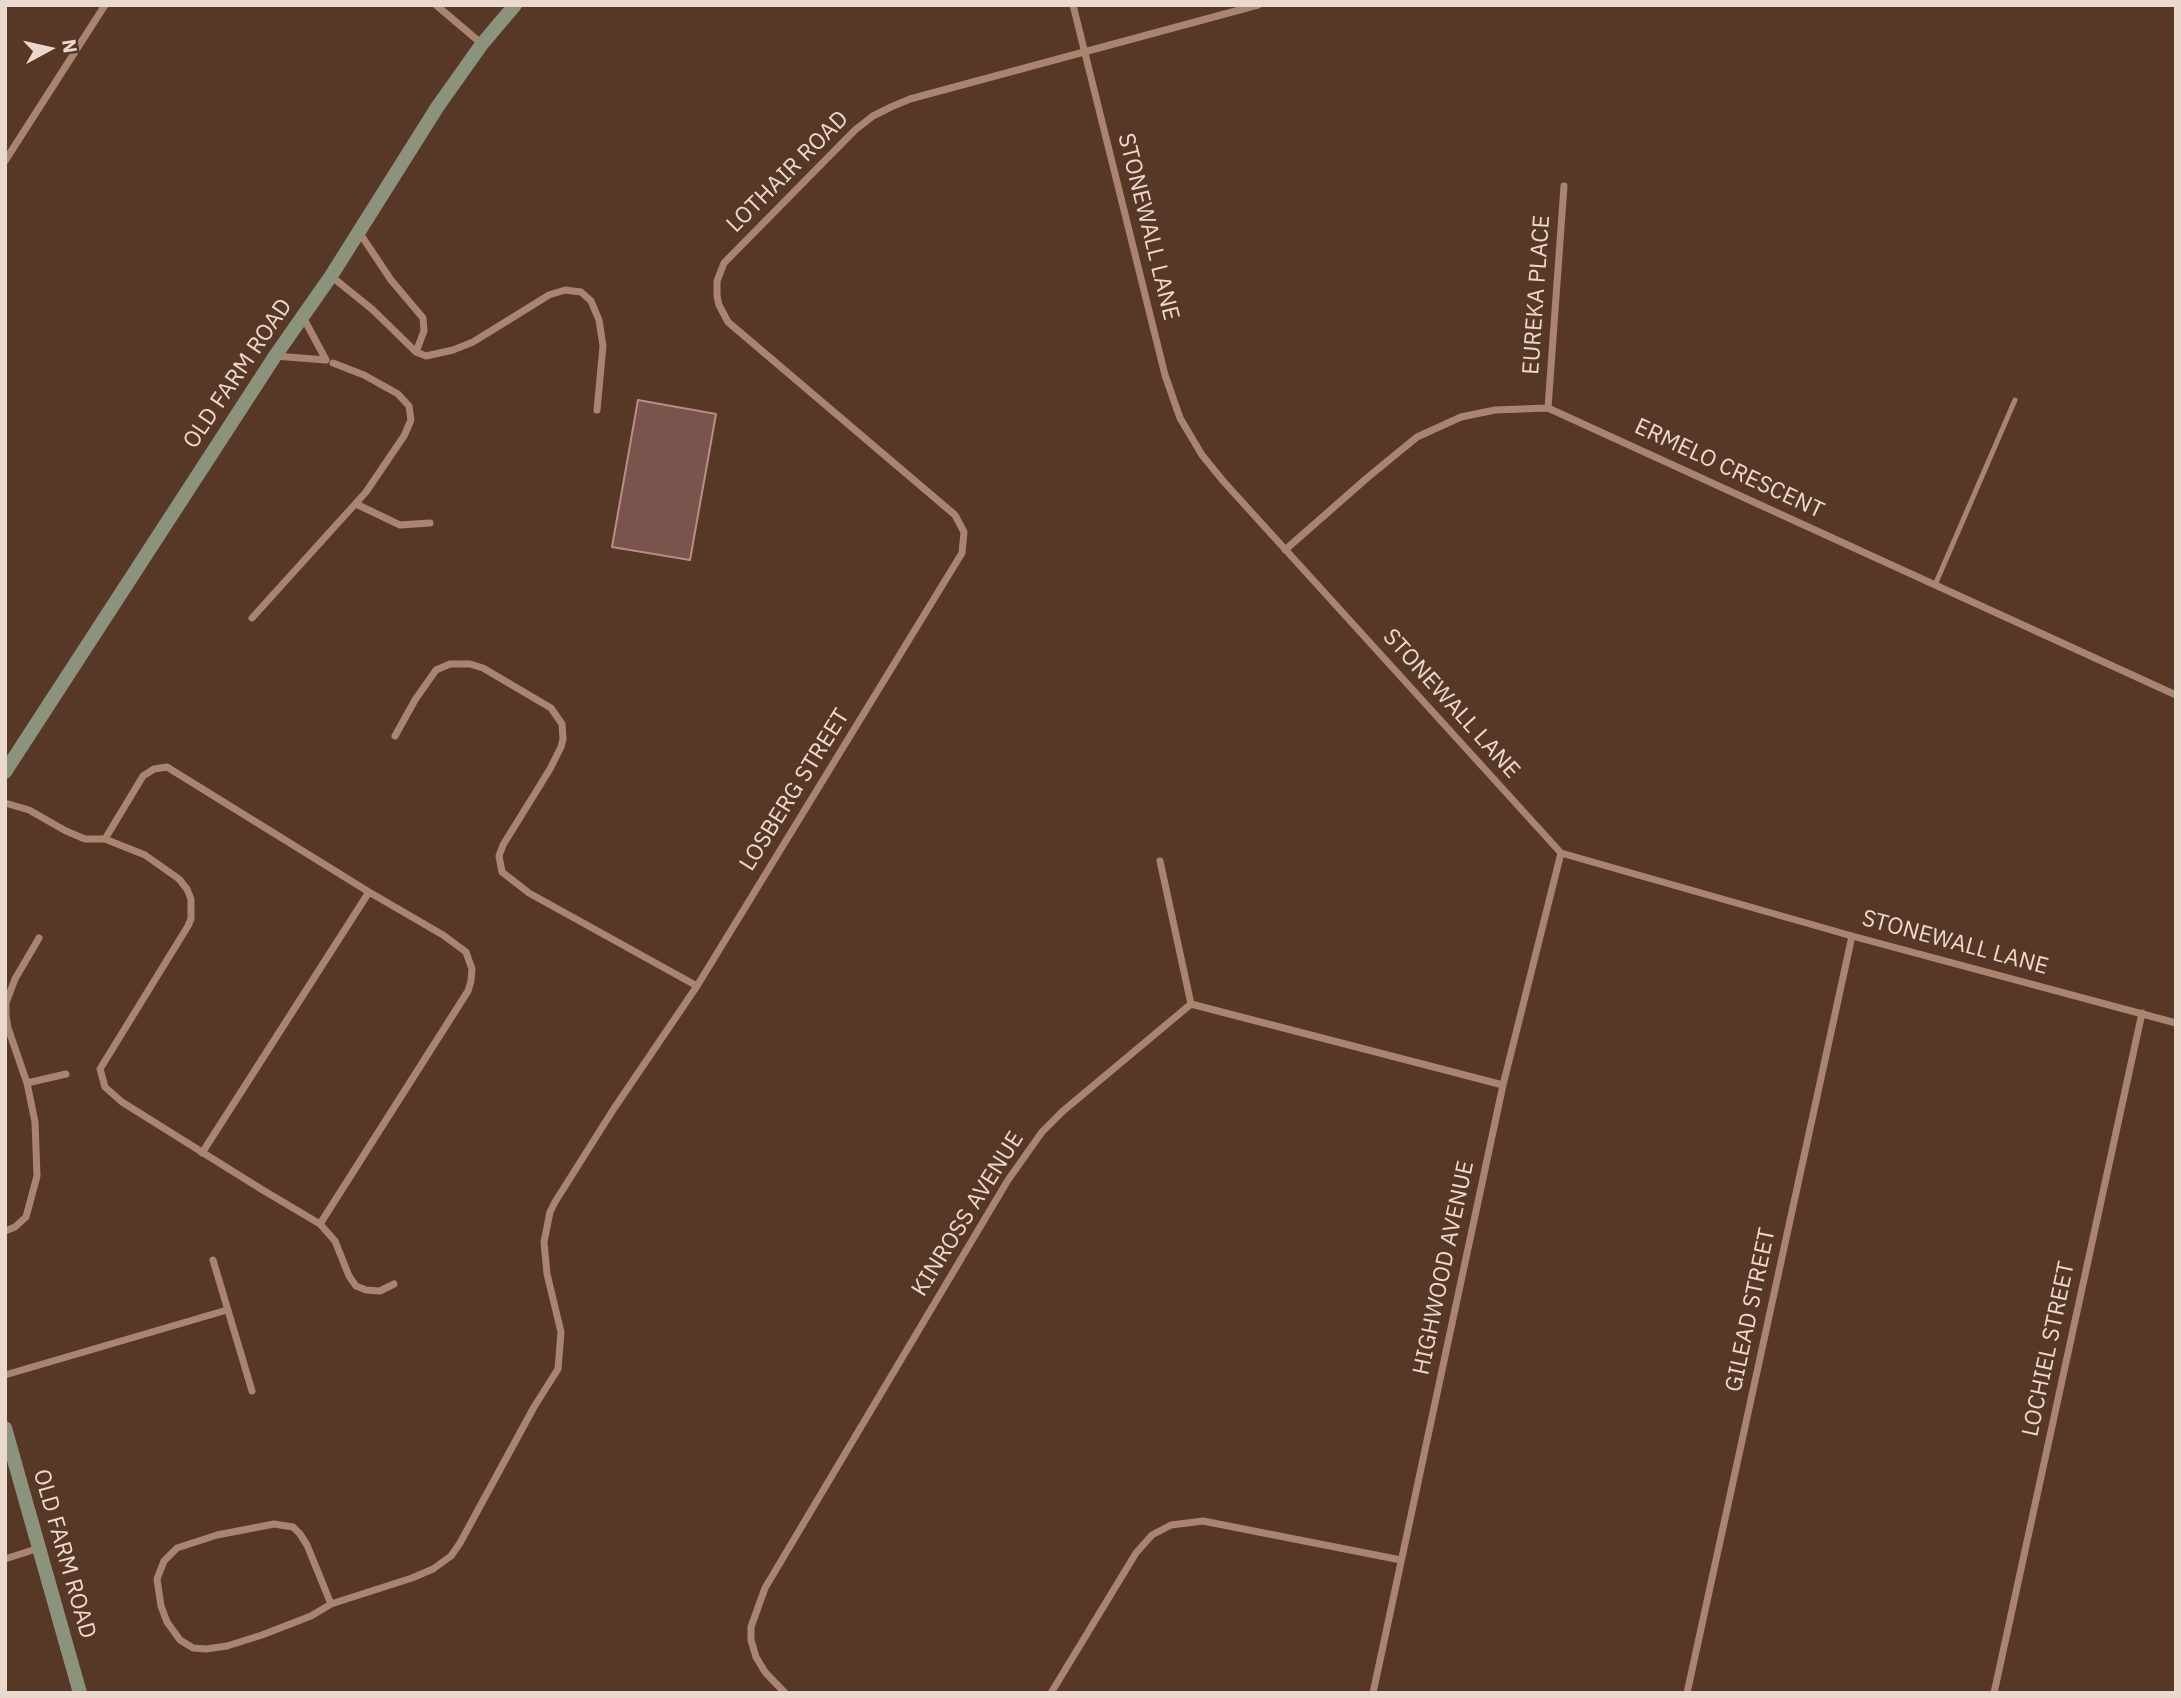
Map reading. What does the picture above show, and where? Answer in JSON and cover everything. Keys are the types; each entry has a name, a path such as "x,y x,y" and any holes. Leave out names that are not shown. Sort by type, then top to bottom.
{"street":[{"path":"5,161 104,5"},
{"path":"436,5 482,44"},
{"name":"OLD FARM ROAD","path":"5,772 275,356 331,276 438,106 482,44 515,5"},
{"name":"STONEWALL LANE","path":"1073,5 1165,375 1181,418 1202,455 1561,853 1852,936 2176,1023"},
{"name":"LOTHAIR ROAD","path":"719,305 717,281 730,256 855,130 873,116 910,99 1258,5"},
{"name":"EUREKA PLACE","path":"1548,408 1564,186"},
{"path":"359,232 391,280 423,318 424,331 416,352"},
{"path":"331,276 373,310 416,352 426,356 462,347 549,295 565,290 581,292 591,301 599,320 603,346 597,410"},
{"name":"LOSBERG STREET","path":"331,1604 412,1578 443,1563 460,1543 517,1437 558,1369 561,1332 547,1274 544,1242 550,1212 613,1110 696,986 958,562 964,543 964,532 955,515 741,334 728,322 719,305"},
{"path":"303,317 330,362"},
{"path":"252,618 341,517 356,504 404,436 411,420 411,411 405,400 364,375 330,362 275,356"},
{"name":"ERMELO CRESCENT","path":"1285,550 1417,437 1461,417 1495,410 1548,408 2176,695"},
{"path":"356,504 400,525 430,523"},
{"path":"395,736 436,670 450,664 470,664 483,668 551,708 562,724 563,739 550,769 503,845 499,856 502,872 529,893 696,986"},
{"path":"105,839 143,776 153,769 167,767 466,952 470,962 471,982 468,991 320,1224"},
{"path":"5,803 29,810 85,839 105,839 145,855 179,879 191,899 191,919 188,926 100,1069 106,1087 115,1097 202,1153 320,1224 335,1241 349,1276 356,1286 366,1290 380,1290 394,1283"},
{"name":"HIGHWOOD AVENUE","path":"1373,1693 1503,1085 1561,853"},
{"path":"1160,861 1191,1004 1503,1085"},
{"path":"202,1153 369,892"},
{"name":"GILEAD STREET","path":"1687,1693 1852,936"},
{"path":"5,1231 15,1227 26,1217 37,1176 35,1122 27,1083 8,1028 6,1003 15,979 39,937"},
{"name":"KINROSS AVENUE","path":"785,1693 765,1672 756,1657 751,1640 751,1627 765,1588 1024,1157 1042,1132 1063,1111 1191,1004"},
{"name":"LOCHIEL STREET","path":"1994,1693 2142,1013"},
{"path":"27,1083 66,1074"},
{"path":"213,1260 252,1391"},
{"path":"5,1375 227,1310"},
{"name":"OLD FARM ROAD","path":"5,1428 80,1693"},
{"path":"1051,1693 1136,1553 1152,1535 1171,1525 1203,1521 1401,1560"},
{"path":"264,1525 285,1525 293,1527 307,1545 331,1604 311,1616 262,1635 219,1648 199,1649 180,1640 167,1622 161,1606 157,1579 164,1561 177,1548 217,1535 264,1525"},
{"path":"5,1559 39,1548"}],"lane":[{"path":"1935,585 2015,400"}],"building":[{"path":"638,400 716,414 690,560 612,547"}]}
